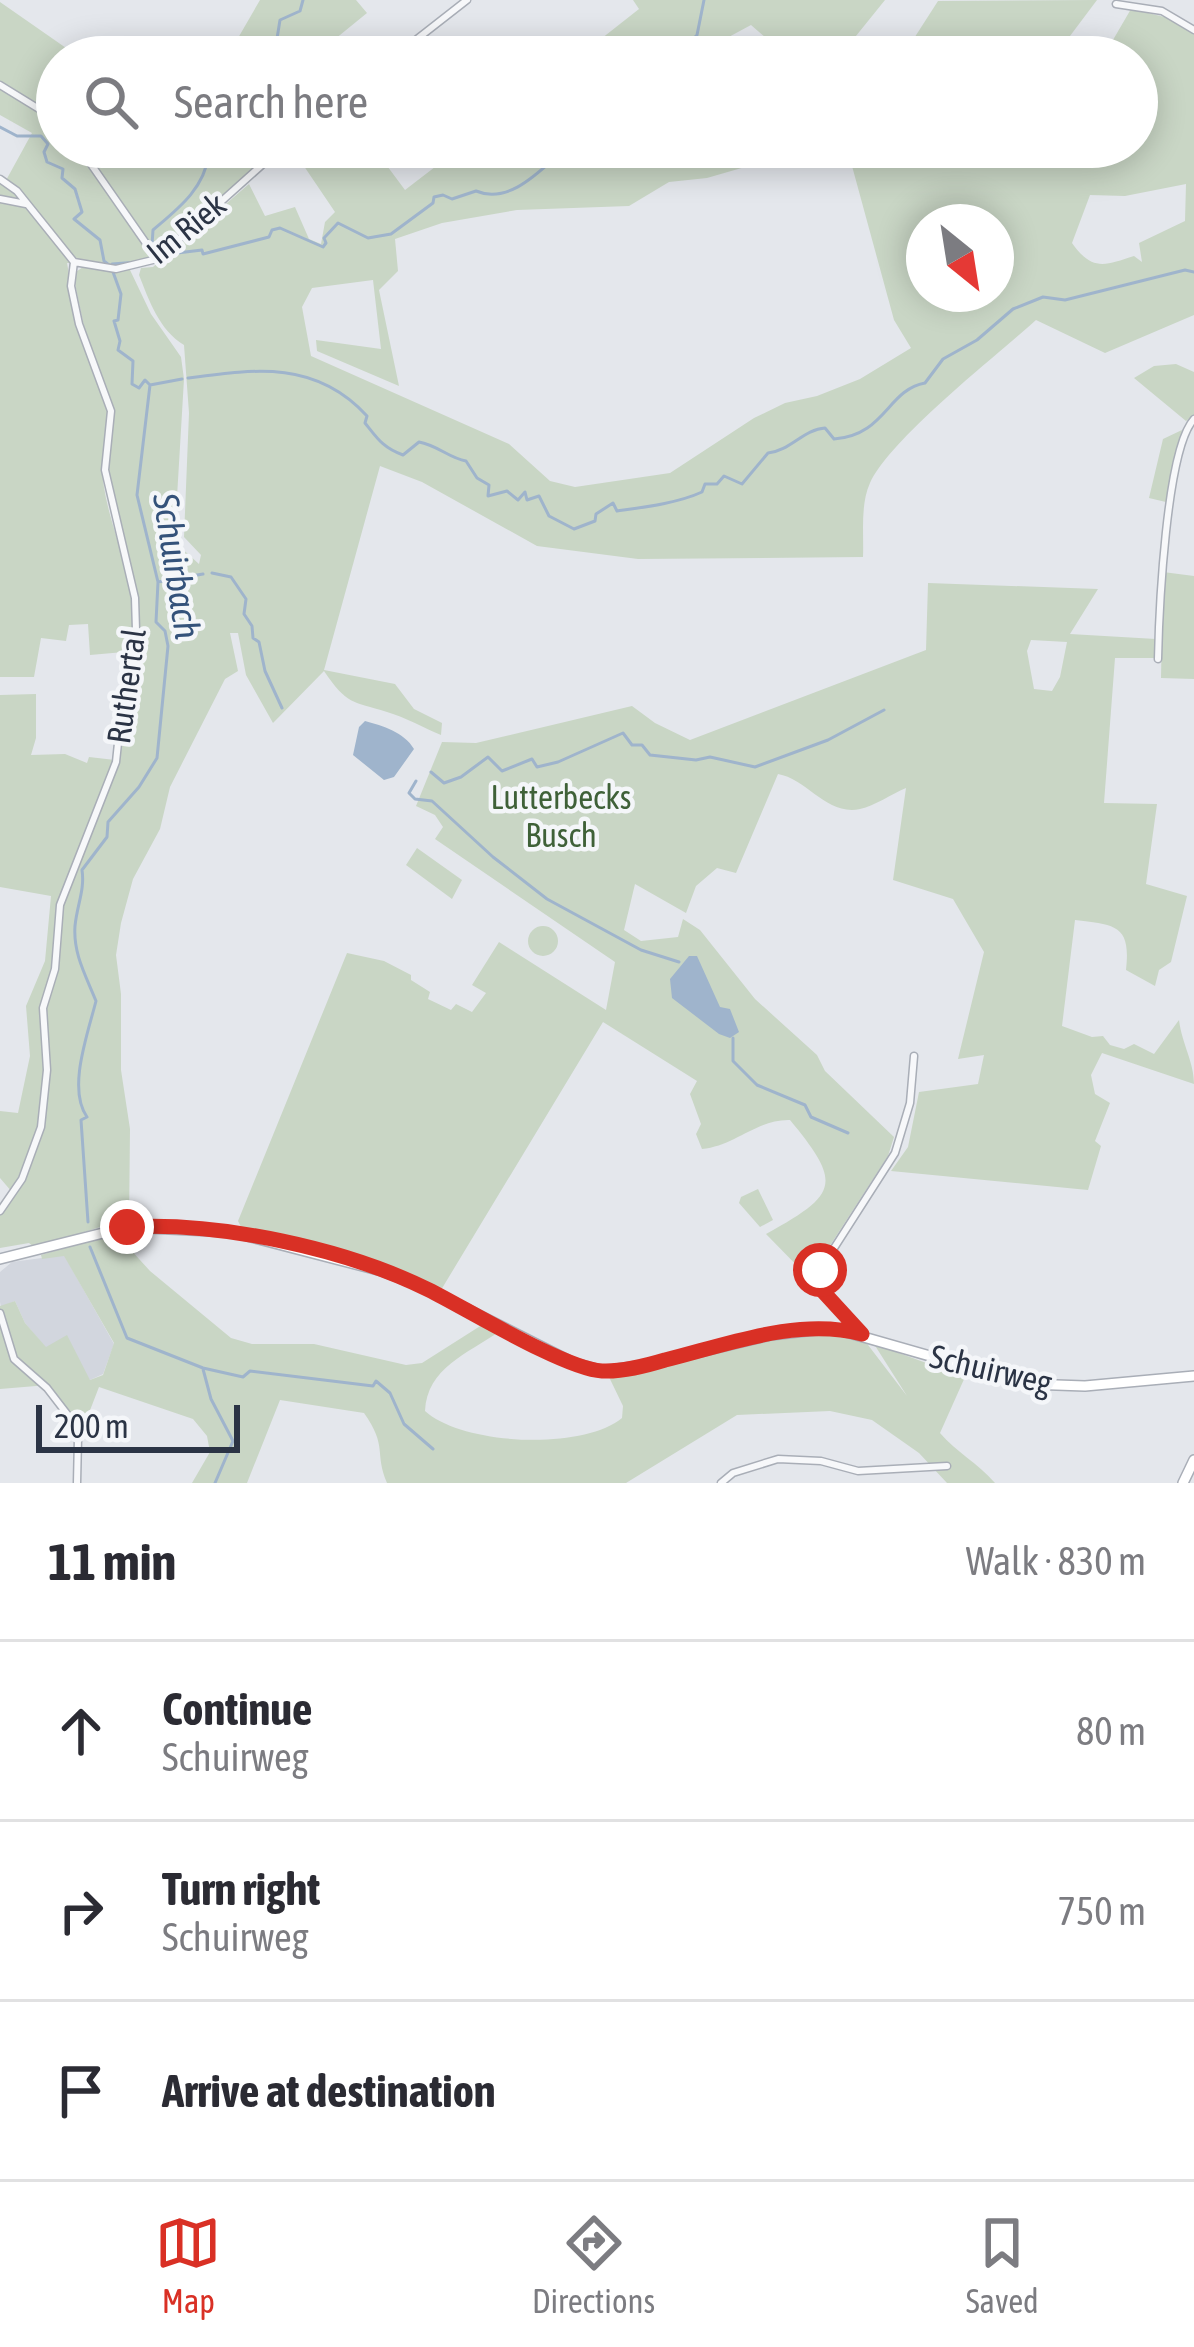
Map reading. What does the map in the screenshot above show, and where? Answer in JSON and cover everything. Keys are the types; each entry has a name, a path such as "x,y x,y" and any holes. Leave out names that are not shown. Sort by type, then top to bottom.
{"main road":[{"name":"Schuirweg","path":"0,1258 127,1227 232,1232 382,1271 574,1363 603,1371 788,1332 832,1328 1028,1384 1085,1386 1192,1378"},
{"path":"1184,1483 1194,1460"}],"street":[{"path":"421,36 467,0"},
{"path":"1115,4 1162,11 1194,30"},
{"path":"0,85 36,107"},
{"path":"94,168 157,259"},
{"name":"Im Riek","path":"74,262 116,269 157,259 259,168"},
{"path":"0,179 17,191 74,262"},
{"path":"0,199 26,204"},
{"name":"Ruthertal","path":"0,1211 22,1179 41,1127 47,1070 44,1008 55,969 60,904 116,762 125,677 136,630 135,598 105,470 111,411 83,341 71,286 74,262"},
{"path":"1158,659 1164,551 1181,447 1194,419"},
{"path":"862,1334 818,1286 820,1270 895,1153 910,1103 914,1056"},
{"path":"0,1312 14,1359 47,1388 74,1423 77,1483"},
{"path":"721,1483 733,1473 778,1459 821,1461 858,1471 947,1466"}],"shaded area":[{"path":"64,1255 114,1344 103,1374 90,1380 46,1348 25,1323 15,1301 1,1307 0,1272 12,1262"}],"green space":[{"path":"260,0 356,0 367,13 339,36 239,36"},
{"path":"633,0 885,0 856,36 764,36 751,25 731,36 605,36 639,9"},
{"path":"1097,0 1070,36 916,36 938,1"},
{"path":"0,2 49,36 36,36 36,104 0,82"},
{"path":"1131,9 1173,19 1194,34 1194,315 1105,353 1036,320 921,421 881,465 865,501 863,557 638,559 537,546 422,482 380,466 324,670 395,684 414,709 442,723 441,735 351,700 324,671 273,723 246,675 238,633 230,633 238,671 225,679 170,787 160,829 133,879 121,923 116,955 121,1070 130,1129 129,1222 35,1248 29,1243 0,1248 0,1214 24,1180 41,1135 50,1066 46,1002 58,963 64,897 120,757 127,679 139,629 102,461 107,502 133,605 132,640 121,681 124,652 90,655 88,624 69,625 66,641 41,638 34,677 0,677 0,182 4,184 32,133 0,115 0,88 36,111 36,168 91,168 123,211 125,207 96,168 256,168 161,253 152,250 151,259 122,266 67,263 78,325 90,355 73,274 83,267 130,270 151,314 181,357 184,379 175,531 178,545 199,564 201,555 184,537 189,413 184,345 161,323 139,275 141,268 153,267 249,184 265,216 295,207 309,239 321,244 325,222 335,212 305,168 389,168 405,190 434,168 742,168 669,182 629,206 517,210 442,223 395,239 398,271 379,290 399,386 317,351 316,340 381,349 373,280 312,288 302,307 311,356 509,444 550,481 575,487 670,473 754,418 860,379 911,348 894,320 853,168 1158,168 1158,36 1115,36","holes":["1186,184 1185,221 1139,243 1142,262 1134,256 1099,264 1079,252 1072,243 1090,195 1125,196"]},
{"path":"1176,364 1194,372 1194,415 1186,421 1134,378 1154,366"},
{"path":"1182,430 1170,503 1149,498 1163,439"},
{"path":"1163,572 1194,576 1194,679 1161,678"},
{"name":"Lutterbecks Busch","path":"928,583 1098,589 1070,634 1156,639 1155,658 1115,658 1104,803 1157,804 1146,884 1187,896 1171,962 1159,970 1155,986 1126,970 1126,944 1118,930 1075,920 1062,1026 1103,1036 1110,1045 1124,1049 1134,1044 1154,1054 1179,1020 1194,1084 1102,1053 1091,1075 1095,1094 1110,1103 1095,1141 1101,1146 1088,1190 891,1171 908,1147 919,1092 978,1084 984,1055 958,1059 984,952 953,899 893,880 906,788 848,810 778,774 736,873 717,868 696,886 686,913 635,884 624,930 641,941 678,937 683,919 700,930 755,999 817,1055 825,1071 894,1137 888,1156 809,1278 766,1234 808,1208 825,1186 819,1159 790,1120 702,1149 696,1134 701,1124 690,1094 697,1081 603,1022 441,1290 344,1253 242,1229 238,1221 347,953 384,961 411,975 411,980 430,992 428,999 451,1010 456,1004 472,1012 486,993 472,985 499,942 606,1010 615,962 435,839 443,827 435,815 416,806 442,742 476,743 632,706 690,740 926,650","holes":["1031,640 1067,642 1052,691 1034,689 1027,651"]},
{"path":"36,694 31,755 65,754 87,763 89,757 115,760 60,897 52,969 41,1012 44,1071 39,1127 12,1192 0,1178 0,1111 18,1113 30,1056 26,1006 45,961 51,896 0,887 0,695"},
{"path":"417,848 462,880 452,899 406,865"},
{"path":"543,926 558,941 543,956 528,941"},
{"path":"758,1189 773,1220 760,1227 739,1203 741,1197"},
{"path":"116,1233 137,1233 120,1238 150,1271 231,1338 252,1344 314,1344 406,1365 422,1363 485,1323 500,1331 441,1373 427,1396 425,1411 442,1422 493,1437 552,1439 604,1429 622,1418 623,1406 609,1377 702,1353 810,1334 865,1341 907,1396 874,1344 965,1377 940,1433 995,1483 947,1483 919,1453 872,1420 830,1411 737,1415 626,1483 387,1483 376,1434 364,1413 280,1400 247,1483 192,1483 210,1452 207,1436 193,1419 99,1387 82,1431 48,1385 0,1389 0,1306 15,1301 25,1323 46,1347 67,1335 90,1380 103,1375 114,1343 64,1256 42,1259 41,1255"}],"water":[{"path":"365,721 399,734 414,749 394,777 384,780 353,755 359,727"},
{"path":"689,956 697,956 720,1007 730,1009 739,1032 730,1038 672,998 670,979"}],"waterway":[{"path":"277,36 280,20 300,11 303,0"},
{"path":"696,36 704,0"},
{"name":"Schuirbach","path":"0,127 17,136 36,136"},
{"name":"Schuirbach","path":"61,168 62,178 75,189 82,212 74,219 100,240 109,265"},
{"path":"152,245 153,230 189,197 205,168"},
{"path":"169,254 202,250 203,254 269,237 280,228 323,247 324,238 338,223 368,238 391,234 433,203 434,197 452,199 476,191 499,194 543,168"},
{"path":"112,264 138,262"},
{"path":"188,378 261,371 327,385 367,416 365,423 390,449 403,455 419,442 432,446 466,461 477,478 489,485 488,496 507,491 518,500 525,492 527,500 539,496 549,516 574,529 595,521 596,514 613,503 617,511 672,502 702,492 705,484 717,484 724,476 742,484 768,453 817,429 825,428 834,439 865,430 902,394 925,383 943,359 977,340 1013,309 1043,297 1065,300 1185,270 1194,272"},
{"name":"Schuirbach","path":"88,1222 81,1120 87,1117 79,1076 96,1001 76,946 82,870 107,837 108,822 157,758 168,646 165,631 156,622 158,582 137,495 150,385 145,380 139,388 132,384 133,361 118,350 114,321 118,320 121,294 113,272"},
{"path":"150,385 182,379"},
{"path":"212,573 231,577 246,599 244,614 282,708"},
{"path":"158,582 203,574"},
{"path":"431,772 444,783 488,757 502,771 532,759 537,767 623,733 632,745 642,745 650,755 710,757 755,767 828,740 884,710"},
{"path":"416,781 409,793 415,799 432,801 547,899 641,950 679,962"},
{"path":"733,1038 733,1061 757,1085 805,1105 811,1117 848,1133"},
{"name":"Schuirbach","path":"90,1247 127,1338 203,1368 243,1377 250,1371 373,1386 376,1381 390,1393 404,1424 433,1449"},
{"name":"Schuirbach","path":"203,1369 211,1399 233,1441 215,1483"}],"route":[{"path":"127,1227 232,1232 340,1258 423,1287 574,1363 603,1371 815,1328 862,1334 818,1286 820,1270"}]}
